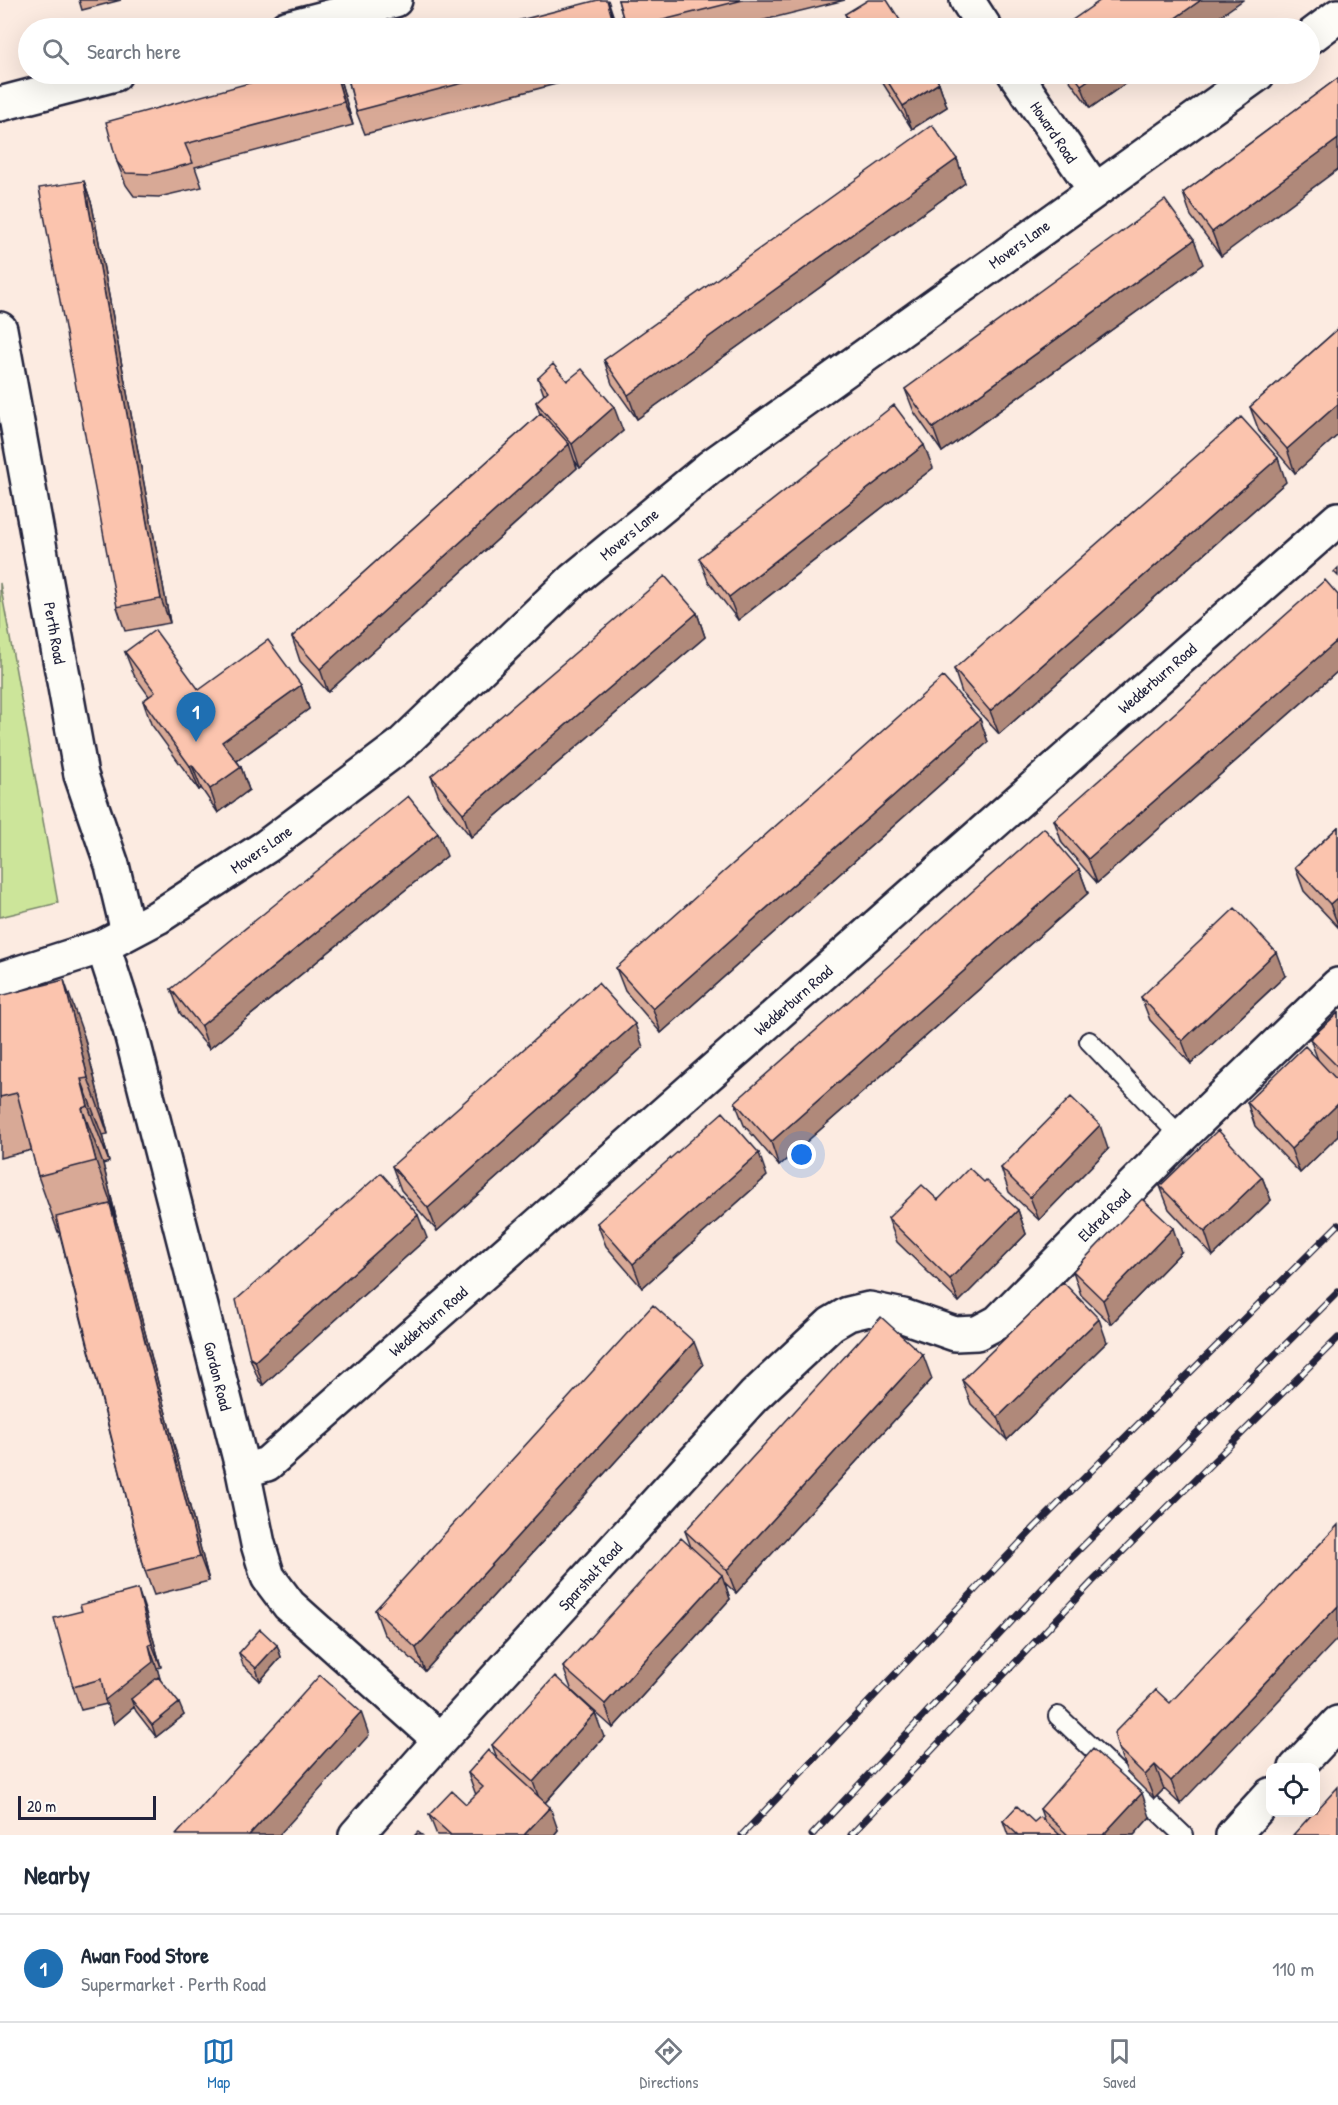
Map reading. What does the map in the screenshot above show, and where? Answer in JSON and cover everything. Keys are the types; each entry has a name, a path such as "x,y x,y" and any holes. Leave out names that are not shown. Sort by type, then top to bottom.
{"street":[{"path":"325,18 395,0"},
{"path":"967,0 979,18"},
{"path":"1320,30 1338,16"},
{"path":"0,104 77,84"},
{"name":"Howard Road","path":"1022,84 1095,190"},
{"name":"Movers Lane","path":"0,979 116,939 158,918 267,846 400,746 573,580 710,467 1244,84"},
{"name":"Perth Road","path":"0,329 81,775 112,865 116,939"},
{"name":"Wedderburn Road","path":"243,1471 267,1464 1338,519"},
{"name":"Gordon Road","path":"116,939 130,1029 243,1471 258,1544 268,1576 289,1605 440,1740"},
{"name":"Eldred Road","path":"831,1324 848,1314 869,1309 956,1334 977,1333 998,1322 1181,1137 1338,984"},
{"name":"Sparsholt Road","path":"356,1835 754,1396 831,1324"},
{"path":"1300,1763 1338,1723"},
{"path":"1233,1835 1266,1799"}],"lane":[{"path":"1089,1041 1181,1137"},
{"path":"1058,1716 1183,1835"}],"green space":[{"path":"0,583 58,903 0,917"}],"building":[{"path":"598,0 607,0 612,18 529,18"},
{"path":"618,0 743,0 671,18 623,18"},
{"path":"868,0 887,0 899,18 848,18 845,14"},
{"path":"1101,0 1201,0 1175,18 1075,18"},
{"path":"1338,78 1338,139 1212,232 1183,193"},
{"path":"245,84 339,84 344,102 185,144 193,163 151,174 126,173 117,162 106,122"},
{"path":"349,84 459,84 356,111"},
{"path":"889,84 937,84 903,106"},
{"path":"932,125 957,159 628,395 604,360"},
{"path":"84,181 161,599 117,607 39,188"},
{"path":"1165,200 1194,240 933,428 905,389"},
{"path":"1338,329 1338,404 1287,449 1250,407"},
{"path":"553,364 567,381 582,369 614,407 572,444 536,402 548,391 538,378"},
{"path":"894,405 924,445 729,597 699,558"},
{"path":"541,413 569,444 320,669 292,637"},
{"path":"1241,417 1278,458 990,711 954,669"},
{"path":"665,576 697,613 463,813 431,776"},
{"path":"1325,580 1338,595 1338,640 1088,859 1054,820"},
{"path":"155,630 199,690 268,640 301,685 222,742 241,767 210,789 192,765 190,766 143,701 155,692 125,652"},
{"path":"943,677 980,719 653,1009 616,968"},
{"path":"408,796 438,833 201,1026 171,989"},
{"path":"1338,827 1338,897 1330,904 1295,867"},
{"path":"1044,828 1079,869 771,1142 735,1102"},
{"path":"1235,908 1276,952 1182,1041 1141,997"},
{"path":"64,980 88,1078 81,1079 88,1106 82,1108 96,1161 38,1176 17,1093 0,1097 0,996"},
{"path":"598,983 635,1024 428,1208 392,1166"},
{"path":"1338,1013 1338,1067 1310,1039"},
{"path":"1305,1046 1338,1081 1338,1104 1291,1149 1247,1102"},
{"path":"1071,1097 1100,1125 1030,1197 1001,1168"},
{"path":"723,1112 759,1153 633,1264 597,1223"},
{"path":"1218,1130 1262,1177 1205,1232 1160,1186"},
{"path":"969,1168 984,1182 986,1180 1018,1210 950,1279 888,1218 922,1185 938,1200"},
{"path":"381,1173 418,1215 255,1361 250,1358 236,1300"},
{"path":"1142,1199 1173,1228 1103,1300 1073,1271"},
{"path":"110,1204 200,1557 145,1571 56,1217"},
{"path":"1063,1282 1099,1319 998,1417 962,1380"},
{"path":"653,1305 694,1342 416,1648 375,1610"},
{"path":"881,1317 923,1355 727,1570 685,1531"},
{"path":"1338,1525 1338,1606 1171,1781 1155,1765 1145,1775 1118,1748 1114,1733 1156,1690 1170,1703"},
{"path":"681,1538 722,1575 605,1704 563,1667"},
{"path":"138,1589 152,1644 149,1645 153,1662 105,1700 101,1679 73,1687 54,1618 82,1611 80,1605"},
{"path":"260,1629 277,1645 256,1668 239,1653"},
{"path":"320,1675 361,1712 249,1835 176,1835"},
{"path":"555,1676 595,1713 533,1782 492,1745"},
{"path":"158,1677 179,1703 152,1725 131,1699"},
{"path":"1093,1749 1142,1793 1103,1835 1068,1835 1040,1809"},
{"path":"488,1750 550,1807 524,1835 451,1835 429,1815 452,1791 466,1804 483,1787 468,1773"},
{"path":"1338,1787 1338,1835 1293,1835 1309,1817 1320,1817 1320,1807"},
{"path":"1017,1806 1034,1822 1040,1817 1060,1835 1018,1835 1003,1821"}],"railway":[{"path":"742,1835 1035,1527 1338,1225"},
{"path":"812,1835 1070,1559 1338,1292"},
{"path":"851,1835 1092,1582 1338,1338"}],"place":[{"name":"Awan Food Store","path":"196,742"}]}
